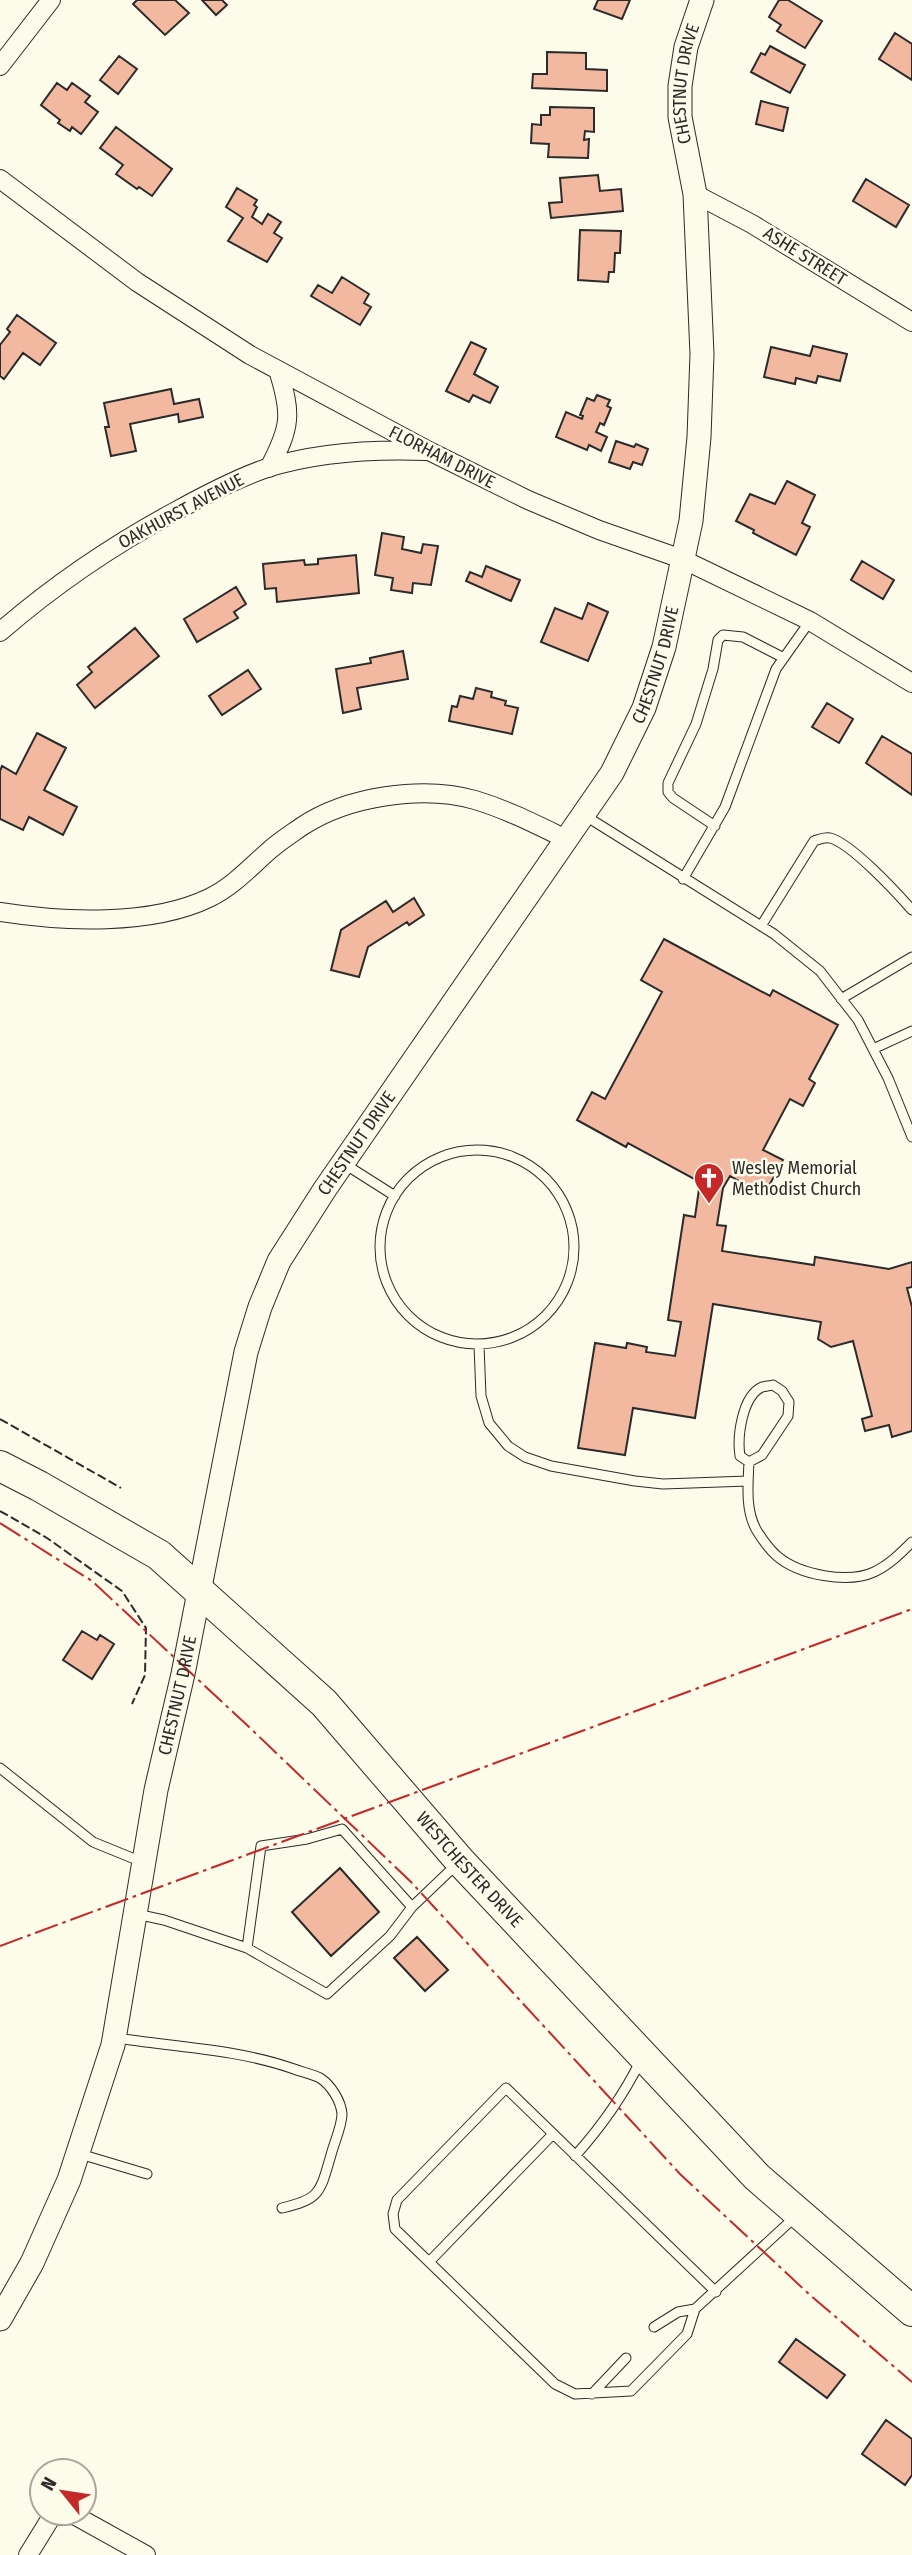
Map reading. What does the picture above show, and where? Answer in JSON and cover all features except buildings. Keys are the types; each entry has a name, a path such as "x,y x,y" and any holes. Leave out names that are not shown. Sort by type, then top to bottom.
{"main road":[{"name":"WESTCHESTER DRIVE","path":"0,1466 159,1555 324,1703 460,1861 757,2177 912,2311"}],"street":[{"path":"0,66 51,0"},
{"name":"CHESTNUT DRIVE","path":"0,2319 32,2263 79,2154 114,2038 156,1790 200,1591 246,1352 260,1307 279,1261 612,773 644,708 664,647 692,509 699,437 702,354 695,194 680,117 680,86 686,47 702,0"},
{"name":"FLORHAM DRIVE","path":"0,179 137,282 278,370 429,451 528,500 599,530 682,559 810,621 912,683"},
{"name":"ASHE STREET","path":"695,194 752,224 912,323"},
{"path":"269,468 282,443 289,416 287,397 278,370"},
{"name":"OAKHURST AVENUE","path":"0,632 76,572 123,540 225,484 269,468 303,460 382,450 429,451"},
{"path":"0,912 26,916 129,919 170,913 209,898 239,880 272,848 306,825 342,807 382,797 424,793 472,799 511,812 568,840"},
{"path":"28,2555 52,2516 74,2515 146,2555"}],"lane":[{"path":"683,879 725,807 776,669 810,621"},
{"path":"715,826 689,810 668,792 668,783 696,724 713,669 718,640 723,635 743,637 784,658"},
{"path":"584,816 761,926 812,964 858,1020 888,1078 912,1137"},
{"path":"761,926 814,841 822,838 833,839 859,856 912,910"},
{"path":"841,999 912,957"},
{"path":"873,1048 912,1031"},
{"path":"479,1149 512,1156 532,1166 550,1181 562,1199 573,1230 573,1264 568,1284 558,1301 540,1321 512,1339 479,1345 448,1341 420,1328 398,1306 384,1278 379,1248 384,1217 395,1196 398,1189 421,1167 449,1154 479,1149"},
{"path":"344,1163 395,1196"},
{"path":"479,1345 481,1396 489,1423 508,1446 525,1457 551,1466 635,1481 663,1484 748,1482"},
{"path":"773,1385 782,1391 789,1402 788,1416 762,1455 749,1462 740,1456 738,1447 745,1410 750,1397 761,1387 773,1385"},
{"path":"749,1462 748,1500 755,1529 778,1557 810,1573 846,1578 874,1572 897,1557 912,1542"},
{"path":"0,1768 93,1842 144,1863"},
{"path":"247,1948 261,1846 307,1839 342,1829 412,1907"},
{"path":"135,1913 247,1948 327,1994 390,1936 412,1907 460,1861"},
{"path":"114,2038 206,2048 273,2062 319,2078 328,2085 338,2101 342,2115 323,2182 315,2197 301,2204 282,2208"},
{"path":"575,2156 596,2133 623,2095 643,2056"},
{"path":"695,2309 687,2334 631,2391 575,2394 555,2384 395,2230 393,2214 397,2200 506,2088 716,2292"},
{"path":"429,2262 553,2134"},
{"path":"79,2154 147,2174"},
{"path":"654,2327 678,2312 695,2309 799,2213"},
{"path":"592,2394 626,2358"}],"fence":[{"path":"0,1419 121,1488"},
{"path":"0,1511 47,1538 122,1591 146,1628 145,1675 132,1704"}],"power":[{"path":"0,1523 92,1581 248,1726 411,1882 680,2174 810,2295 912,2382"},
{"path":"0,1946 912,1609"}],"place":[{"name":"Wesley Memorial Methodist Church","path":"709,1205"}]}
